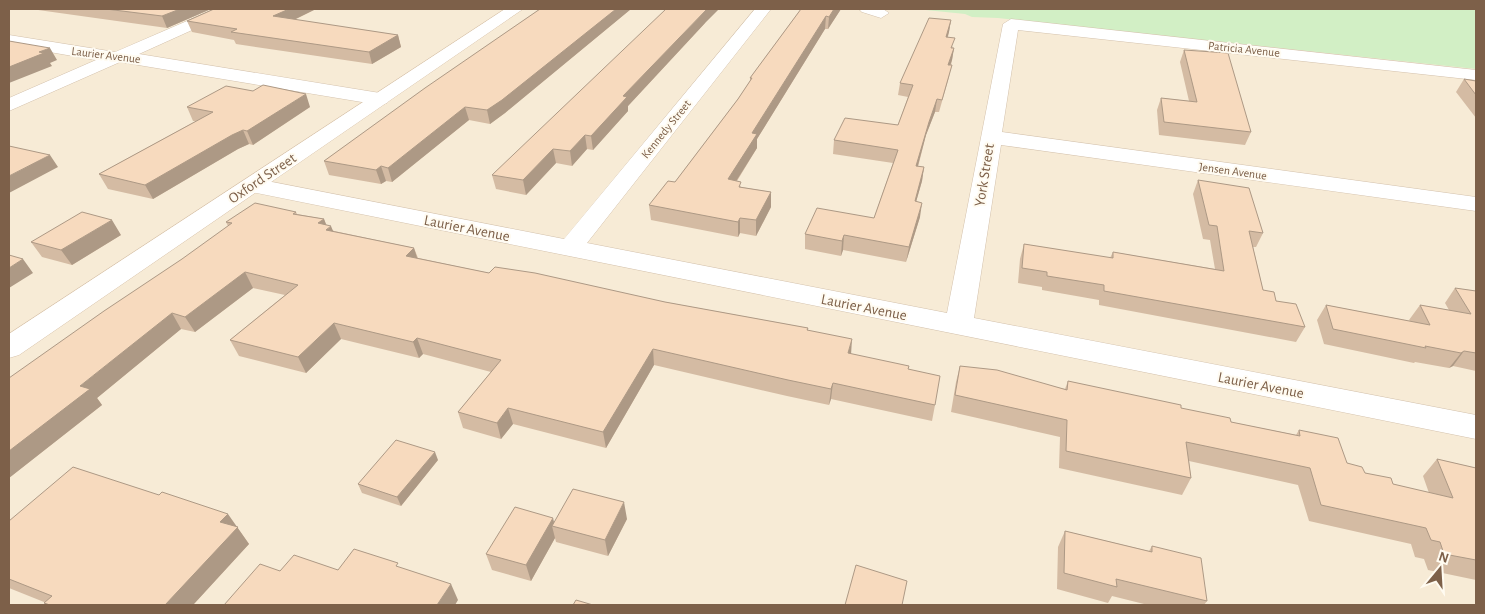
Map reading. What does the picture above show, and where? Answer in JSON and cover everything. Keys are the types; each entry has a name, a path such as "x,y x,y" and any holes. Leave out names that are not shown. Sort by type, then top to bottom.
{"street":[{"path":"9,105 227,9"},
{"name":"Oxford Street","path":"9,348 515,9"},
{"name":"Kennedy Street","path":"569,248 763,9"},
{"name":"Patricia Avenue","path":"1011,24 1476,75"},
{"name":"York Street","path":"959,326 1011,24"},
{"name":"Laurier Avenue","path":"9,40 100,56 118,57 380,99"},
{"name":"Jensen Avenue","path":"991,137 1476,204"},
{"name":"Laurier Avenue","path":"252,185 1476,427"}],"shaded area":[{"path":"9,9 1476,9 1476,605 9,605"}],"green space":[{"path":"916,9 1476,9 1476,69 998,18 972,17 965,14"}],"building":[{"path":"106,9 180,9 162,16"},
{"path":"214,9 289,9 273,16 398,35 369,52 231,32 237,29 187,21"},
{"path":"540,9 616,9 502,100 487,110 465,107 388,168 381,166 376,170 324,161 425,88"},
{"path":"666,9 707,9 623,96 627,97 591,136 585,135 570,151 553,149 523,180 492,175"},
{"path":"801,9 834,9 829,17 826,16 752,133 757,134 728,179 741,182 739,187 771,192 756,220 740,218 738,222 649,205 668,181 675,182 738,99 752,78 750,78"},
{"path":"929,18 951,20 946,37 955,38 951,48 954,48 948,65 952,65 942,100 937,99 916,166 924,167 915,201 922,203 909,247 844,235 842,241 805,234 817,208 874,218 898,150 834,140 845,118 898,125 913,85 900,83"},
{"path":"9,41 50,48 39,52 44,53 9,67"},
{"path":"1184,50 1228,53 1251,132 1164,122 1161,98 1197,102"},
{"path":"1464,79 1476,81 1476,95"},
{"path":"263,85 306,94 247,131 243,130 232,135 145,185 99,174 213,112 187,107 226,86 253,91"},
{"path":"9,146 50,155 9,176"},
{"path":"1198,180 1249,188 1263,233 1249,231 1263,290 1274,292 1276,301 1296,304 1305,327 1104,291 1104,285 1047,276 1047,272 1022,268 1024,244 1113,258 1113,252 1224,271 1217,226 1209,225"},
{"path":"255,203 296,212 293,214 324,219 318,223 331,226 326,230 414,248 406,256 489,273 495,267 535,273 665,302 808,328 807,330 852,339 848,353 909,366 908,369 940,376 935,405 833,383 831,389 653,349 603,432 508,408 497,423 458,412 501,360 417,338 413,342 334,323 298,357 230,340 298,285 245,272 185,317 172,313 80,386 90,389 9,451 9,378 182,259 232,223 226,222"},
{"path":"82,212 112,220 61,250 31,242"},
{"path":"9,255 23,259 9,268"},
{"path":"1455,288 1476,291 1476,353 1464,351 1461,353 1425,346 1426,348 1333,329 1326,305 1430,325 1420,305 1471,314"},
{"path":"960,366 997,370 1067,390 1068,381 1181,405 1181,408 1230,418 1231,422 1300,436 1299,430 1338,438 1347,463 1362,467 1365,473 1391,478 1393,484 1453,498 1437,459 1476,468 1476,560 1444,554 1440,542 1431,540 1426,528 1321,505 1310,468 1186,442 1191,478 1066,451 1067,420 955,395"},
{"path":"396,440 435,452 397,497 358,484"},
{"path":"73,467 159,495 162,492 228,514 220,522 238,527 165,605 50,605 44,603 52,596 9,579 9,521"},
{"path":"573,489 624,502 605,540 552,526"},
{"path":"515,507 553,518 526,565 486,554"},
{"path":"1065,531 1152,552 1152,546 1201,558 1207,601 1116,579 1117,587 1064,573"},
{"path":"354,549 398,563 396,566 451,584 437,605 224,605 260,564 280,571 294,555 338,570"},
{"path":"856,565 907,581 902,605 845,605"},
{"path":"576,600 593,605 573,605"}]}
